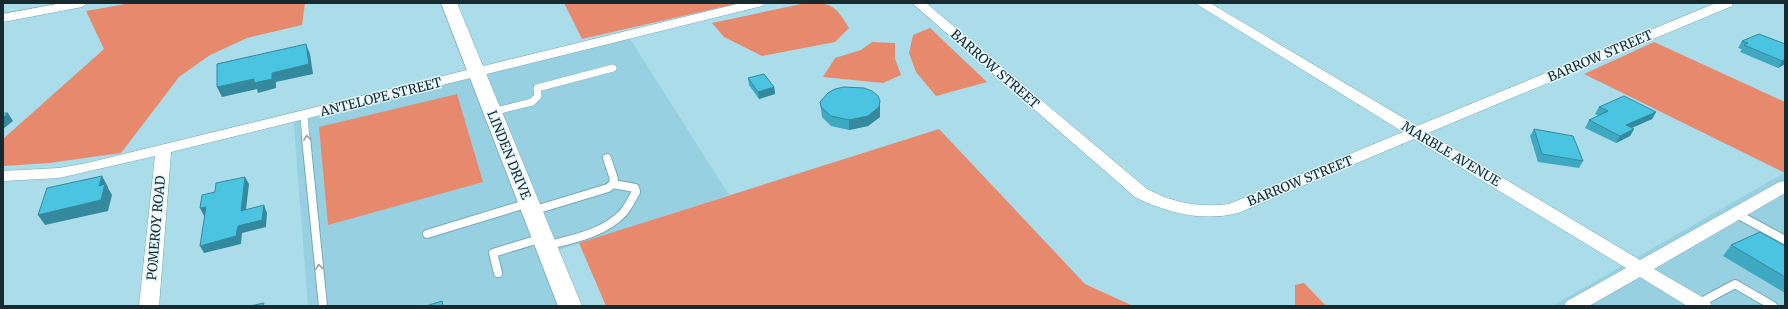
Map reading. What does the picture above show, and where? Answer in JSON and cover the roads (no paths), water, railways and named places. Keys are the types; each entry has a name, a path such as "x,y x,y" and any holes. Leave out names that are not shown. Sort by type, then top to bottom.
{"street":[{"path":"3,18 78,3"},
{"name":"LINDEN DRIVE","path":"449,3 545,242 569,306"},
{"name":"ANTELOPE STREET","path":"3,176 59,173 163,151 757,3"},
{"name":"BARROW STREET","path":"918,3 1136,190 1156,202 1174,208 1196,212 1215,212 1232,209 1727,3"},
{"name":"MARBLE AVENUE","path":"1201,3 1640,267 1698,305"},
{"name":"POMEROY ROAD","path":"149,306 163,151"},
{"path":"1574,306 1640,267 1785,186"}],"lane":[{"path":"492,112 532,102 537,99 539,94 537,88 613,68"},
{"path":"304,116 323,306"},
{"path":"427,234 608,188 613,184 614,179 607,158"},
{"path":"498,273 493,253 545,242 573,239 614,221 624,212 636,192 635,188 631,186 613,184"},
{"path":"1735,214 1785,240"},
{"path":"1698,305 1735,284 1773,306"}]}
